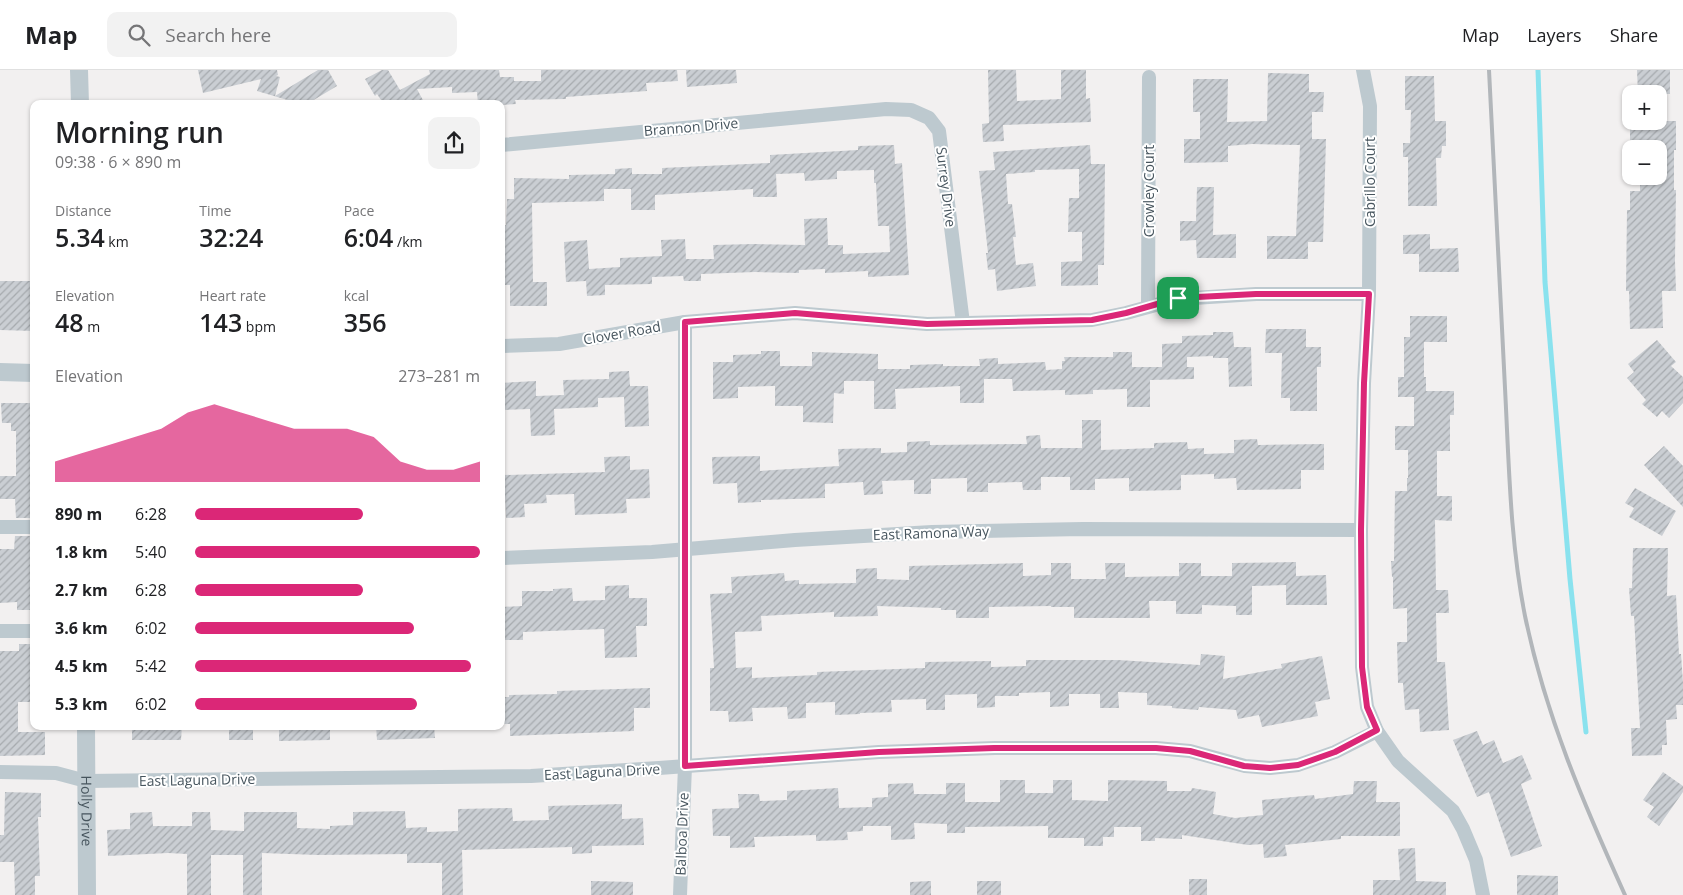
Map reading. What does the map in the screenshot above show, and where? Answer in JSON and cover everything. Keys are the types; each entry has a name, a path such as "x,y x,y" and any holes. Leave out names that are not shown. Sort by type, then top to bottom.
{"street":[{"path":"79,70 80,100"},
{"name":"Cabrillo Court","path":"1363,70 1370,106 1369,294 1364,383 1361,530 1362,667 1367,707 1377,730 1398,761 1453,811 1476,860 1483,895"},
{"name":"Crowley Court","path":"1148,306 1149,77"},
{"name":"Surrey Drive","path":"868,111 911,110 929,118 939,131 963,323"},
{"name":"Brannon Drive","path":"508,144 868,111"},
{"name":"Clover Road","path":"505,346 559,344 685,322 795,313 927,324 1092,320 1126,313 1178,298 1256,294 1369,294"},
{"name":"Balboa Drive","path":"680,895 685,766 685,322"},
{"path":"0,372 30,373"},
{"path":"0,527 30,527"},
{"name":"East Ramona Way","path":"505,558 685,549 932,532 1084,529 1361,530"},
{"path":"0,630 30,631"},
{"name":"Holly Drive","path":"86,730 87,895"},
{"name":"East Laguna Drive","path":"0,772 56,774 86,781 531,776 898,751 994,748 1156,748 1190,751 1244,766 1270,768 1298,765 1335,752 1377,730"}],"building":[{"path":"198,70 277,70 278,75 276,76 280,77 275,96 318,70 328,70 337,86 314,100 287,100 257,91 261,79 203,93"},
{"path":"382,70 388,70 400,90 430,74 429,70 499,70 500,77 514,77 514,81 541,81 541,70 677,70 678,81 646,83 647,91 566,97 566,99 515,100 516,104 505,105 505,100 478,100 477,92 452,93 452,87 417,89 423,100 381,100 377,94 375,96 365,79"},
{"path":"686,70 736,70 737,83 687,87"},
{"path":"988,70 1016,70 1017,101 1061,99 1061,70 1086,70 1086,99 1090,98 1091,122 1003,125 1004,141 983,142 982,124 989,123"},
{"path":"1637,70 1670,70 1670,94 1667,94 1667,85 1638,85"},
{"path":"1268,73 1309,74 1309,92 1324,92 1323,112 1312,112 1312,139 1326,139 1323,242 1308,242 1308,259 1267,259 1267,236 1296,236 1300,145 1252,144 1228,146 1228,162 1184,163 1184,139 1200,139 1200,112 1193,112 1193,79 1228,79 1227,122 1267,121"},
{"path":"1405,76 1434,76 1435,121 1446,121 1446,146 1442,146 1441,158 1436,158 1437,206 1408,206 1408,157 1403,157 1403,143 1410,143 1411,110 1405,110"},
{"path":"1667,121 1676,121 1674,190 1676,190 1676,291 1662,291 1663,328 1630,329 1629,291 1626,291 1627,210 1630,210 1630,191 1640,191 1640,185 1667,185 1667,140 1630,140 1630,130 1667,130"},
{"path":"894,145 895,164 902,163 909,275 868,277 868,271 825,273 825,269 799,270 799,273 701,274 701,281 684,281 683,276 652,277 652,284 605,285 605,295 587,296 586,281 566,282 564,242 587,240 589,269 620,267 620,258 662,256 661,240 685,239 686,259 714,259 713,245 805,245 804,219 827,218 828,245 843,245 843,254 890,252 889,226 878,226 874,170 837,171 837,179 805,181 804,173 776,174 777,197 753,197 753,189 655,195 655,210 631,210 631,189 604,189 604,201 532,203 533,282 547,282 547,306 510,306 510,285 505,285 505,225 507,199 514,199 514,178 569,179 569,175 615,174 615,169 632,168 632,174 662,174 662,168 770,163 770,155 858,150 858,146"},
{"path":"1090,145 1091,164 1105,164 1104,265 1098,265 1098,285 1061,286 1061,262 1082,261 1082,232 1068,232 1069,198 1079,198 1079,169 1035,170 1035,172 1006,174 1008,204 1012,204 1016,237 1013,237 1016,265 1033,263 1036,286 997,291 995,269 988,270 986,253 988,253 979,171 995,170 993,152"},
{"path":"1197,187 1214,187 1213,235 1236,234 1236,258 1197,258 1196,240 1180,241 1180,221 1196,221"},
{"path":"1430,234 1430,249 1458,248 1459,272 1419,272 1419,254 1403,254 1403,235"},
{"path":"0,281 30,281 30,331 0,330"},
{"path":"1410,316 1447,316 1447,342 1424,342 1424,377 1426,377 1426,391 1454,391 1454,415 1450,415 1450,451 1437,451 1437,496 1452,496 1452,521 1435,520 1436,590 1448,590 1449,613 1436,613 1437,662 1445,662 1449,730 1420,732 1419,709 1405,710 1403,683 1398,683 1397,642 1407,642 1407,608 1393,609 1391,561 1394,561 1395,491 1407,491 1408,478 1408,450 1395,450 1395,426 1414,426 1414,397 1398,397 1398,377 1404,377 1404,337 1410,337"},
{"path":"1266,329 1306,329 1306,347 1321,347 1321,367 1317,367 1317,411 1290,411 1290,398 1281,398 1282,353 1265,353"},
{"path":"1213,332 1233,332 1234,347 1251,347 1252,386 1229,387 1228,358 1213,358 1213,356 1187,357 1187,367 1194,367 1194,379 1150,380 1150,407 1127,407 1127,389 1093,390 1093,394 1065,395 1065,390 1013,391 1012,379 984,379 984,403 960,403 960,386 895,389 896,409 874,409 874,381 844,381 844,394 834,393 833,423 803,422 803,406 775,406 775,386 738,387 738,398 713,399 713,362 733,362 733,355 761,354 761,351 780,351 780,366 812,366 812,352 878,354 878,369 910,369 910,365 943,364 943,366 980,366 979,359 998,358 998,364 1045,362 1046,370 1062,369 1062,361 1065,361 1064,357 1113,357 1113,352 1132,352 1132,367 1162,367 1162,344 1182,343 1182,336 1213,335"},
{"path":"1657,340 1676,362 1671,366 1683,377 1683,403 1669,418 1662,411 1657,417 1642,404 1646,400 1627,378 1634,372 1628,364"},
{"path":"629,371 630,386 648,386 649,426 625,427 624,397 598,398 598,407 554,409 555,435 531,436 530,409 505,410 505,383 536,381 536,396 564,395 563,380 609,379 609,372"},
{"path":"1,403 30,403 30,518 16,518 15,499 0,499 0,476 16,476 16,431 11,431 11,423 2,423"},
{"path":"1082,420 1101,420 1101,450 1154,448 1154,443 1187,442 1188,449 1204,448 1204,454 1234,453 1234,440 1257,439 1258,445 1324,444 1324,470 1301,470 1301,489 1237,490 1236,478 1214,479 1214,474 1181,475 1181,490 1129,491 1129,478 1095,479 1095,490 1070,490 1070,477 1041,477 1041,490 1023,490 1022,482 988,483 988,492 967,492 967,478 931,479 931,494 914,494 914,480 882,481 883,494 864,495 863,482 825,484 825,498 761,500 761,502 738,503 737,483 713,484 712,457 760,456 760,471 839,466 838,449 881,448 881,453 907,452 907,442 930,441 930,445 1027,444 1026,436 1040,435 1041,448 1082,448"},
{"path":"1664,446 1683,466 1683,507 1644,465"},
{"path":"630,456 630,470 649,469 650,498 626,499 627,513 575,515 574,494 546,495 547,503 524,504 525,517 506,518 505,475 605,472 604,457"},
{"path":"1635,488 1676,511 1662,536 1629,517 1634,508 1625,503"},
{"path":"15,536 30,536 30,610 17,610 17,602 0,603 0,549 14,549"},
{"path":"1633,548 1668,548 1667,596 1676,595 1683,705 1676,705 1677,719 1666,720 1667,745 1662,745 1662,755 1632,756 1631,728 1640,728 1634,616 1631,616 1629,588 1632,588"},
{"path":"1296,562 1296,576 1326,575 1327,605 1286,605 1286,585 1252,586 1252,615 1236,615 1236,606 1202,605 1202,614 1176,614 1176,601 1149,601 1150,618 1074,618 1074,607 1051,606 989,607 989,618 956,618 956,610 941,610 941,608 877,606 878,616 834,617 834,612 761,616 762,631 735,632 736,668 752,667 752,678 817,675 817,672 925,668 925,662 991,661 991,667 1026,666 1026,660 1118,660 1200,665 1201,654 1225,656 1223,679 1282,668 1281,664 1322,656 1330,699 1315,702 1318,716 1262,727 1259,715 1238,719 1236,710 1199,707 1198,710 1147,705 1147,693 1118,692 1119,708 1100,708 1100,694 1069,694 1069,706 1050,707 1050,692 1019,693 1019,696 995,696 995,707 977,708 977,694 945,695 945,710 926,710 926,699 891,700 892,712 860,714 835,715 835,702 806,703 806,718 788,719 787,707 752,708 753,721 729,722 728,711 710,711 710,668 714,668 710,594 732,593 731,577 784,573 785,581 799,580 799,584 856,583 856,569 877,568 877,579 909,580 909,566 1023,563 1023,576 1051,575 1051,563 1071,563 1071,579 1106,579 1105,563 1125,563 1125,577 1179,576 1179,563 1201,563 1201,576 1232,576 1232,563"},
{"path":"629,585 629,598 647,598 647,626 636,626 637,657 605,658 604,629 523,632 523,640 505,640 505,607 522,606 522,591 553,591 553,589 572,588 573,601 605,600 605,586"},
{"path":"19,644 30,644 30,702 18,702 18,732 45,732 45,755 0,756 0,651 19,651"},
{"path":"650,688 650,708 634,708 634,731 510,736 510,724 505,724 505,697 509,697 509,695 557,694 557,691"},
{"path":"132,730 182,730 181,740 132,740"},
{"path":"229,730 253,730 253,740 229,740"},
{"path":"279,730 330,730 330,740 279,741"},
{"path":"376,730 434,730 435,738 377,740"},
{"path":"1477,731 1483,745 1494,740 1503,763 1522,755 1532,779 1521,784 1542,846 1511,857 1489,792 1477,797 1453,740"},
{"path":"1663,772 1683,786 1683,792 1659,826 1647,817 1654,807 1643,800"},
{"path":"1000,780 1025,780 1025,793 1053,793 1053,780 1072,780 1072,800 1108,801 1108,780 1167,781 1167,791 1191,791 1192,788 1216,792 1213,814 1235,818 1263,815 1262,800 1314,795 1315,799 1353,794 1354,781 1377,781 1376,802 1400,802 1400,836 1341,836 1341,839 1285,845 1287,856 1264,858 1263,844 1248,845 1182,835 1182,839 1155,838 1155,841 1141,841 1141,827 1114,827 1114,837 1103,837 1103,846 1084,846 1084,838 1048,838 1048,826 965,827 965,833 947,833 947,824 914,823 915,839 891,840 891,826 863,826 863,831 847,832 848,840 816,841 816,835 754,837 755,847 730,848 730,836 713,836 712,809 739,808 738,794 759,794 760,801 787,800 787,791 838,788 839,808 872,807 872,798 888,797 888,784 913,783 914,794 946,794 946,783 965,783 965,802 1000,802"},
{"path":"5,792 41,793 41,817 38,817 40,876 35,876 35,895 15,895 14,862 0,862 0,835 4,835"},
{"path":"622,804 622,819 643,818 644,845 592,846 592,853 572,854 572,847 462,850 463,895 442,895 442,863 407,863 407,854 318,855 262,853 262,895 243,895 243,855 211,855 211,895 187,895 187,854 108,856 107,830 130,829 130,813 152,812 153,826 192,826 192,812 210,812 211,830 244,831 244,812 297,812 297,828 330,829 330,826 353,825 353,812 405,811 406,828 427,827 427,832 458,831 458,809 512,808 513,821 549,820 548,806"},
{"path":"1415,848 1416,881 1446,882 1446,895 1373,895 1373,880 1400,880 1398,849"},
{"path":"1517,875 1558,876 1558,895 1517,895"},
{"path":"1189,879 1207,879 1207,895 1189,895"},
{"path":"591,881 633,882 633,895 591,895"},
{"path":"931,881 931,895 910,895 910,882"},
{"path":"977,881 1001,881 1001,895 977,895"}],"waterway":[{"path":"1538,70 1545,282 1570,579 1586,732"}],"railway":[{"path":"1489,70 1509,474 1520,588 1534,653 1555,724 1580,792 1625,895"}],"route":[{"path":"1256,294 1369,294 1364,383 1361,530 1362,667 1367,707 1377,730 1335,752 1298,765 1270,768 1244,766 1190,751 1156,748 994,748 879,752 685,766 685,322 795,313 927,324 1092,320 1126,313 1178,298 1256,294"}]}
